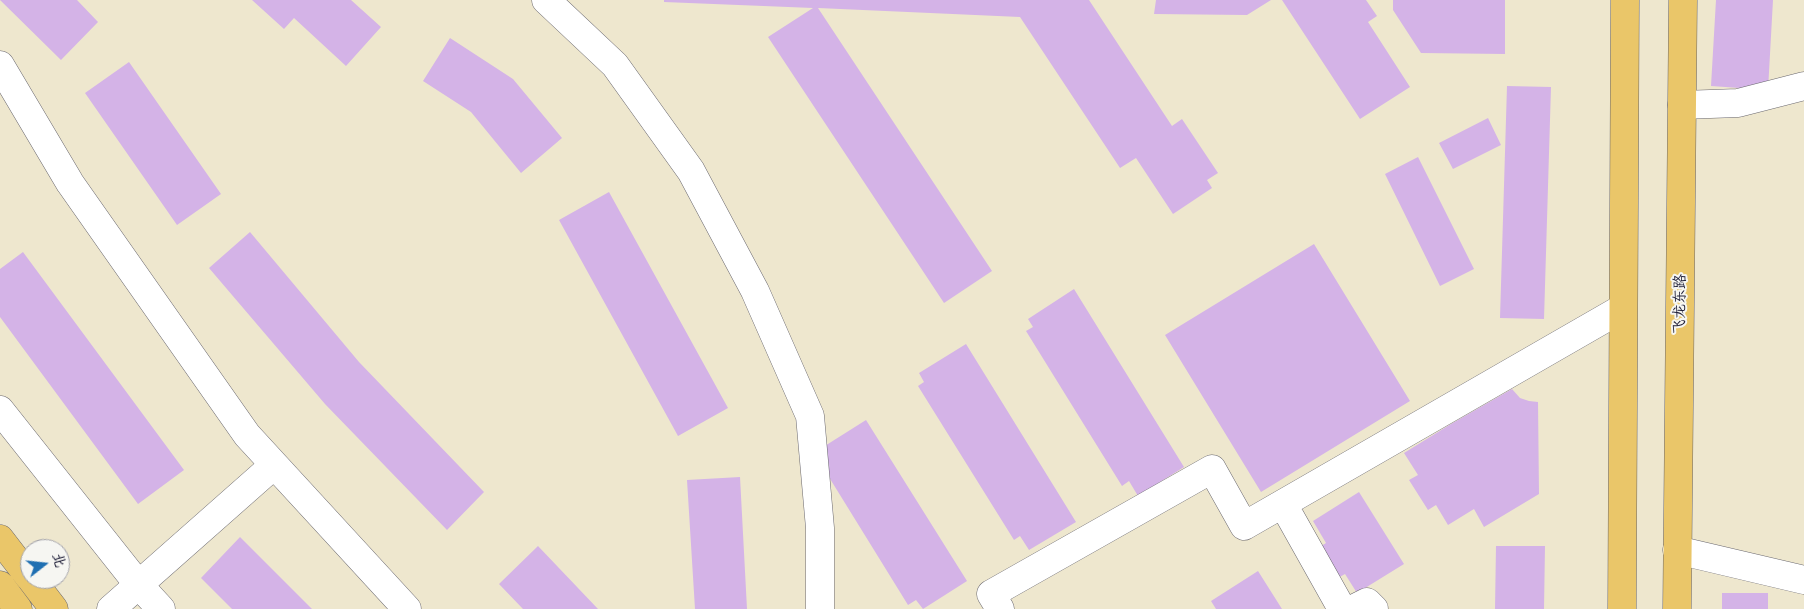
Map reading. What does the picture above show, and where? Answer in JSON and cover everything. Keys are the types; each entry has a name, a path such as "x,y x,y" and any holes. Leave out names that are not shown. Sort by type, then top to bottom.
{"main road":[{"path":"1622,609 1625,0"},
{"name":"飞龙东路","path":"1677,609 1683,0"},
{"path":"0,539 20,565"},
{"path":"0,585 18,609"},
{"path":"39,589 54,609"}],"lane":[{"path":"546,0 616,65 691,171 759,300 810,416 820,528 820,609"},
{"path":"0,65 70,183 247,435 407,609"},
{"path":"1682,105 1738,104 1804,86"},
{"path":"1000,609 991,594 1212,470 1244,526 1623,308"},
{"path":"0,410 138,584 161,609"},
{"path":"110,609 274,464"},
{"path":"1283,504 1342,609"},
{"path":"1677,550 1804,580"},
{"path":"1353,609 1367,602 1374,609"}],"building":[{"path":"0,0 77,0 98,22 61,60"},
{"path":"252,0 351,0 381,27 346,66 294,18 284,29"},
{"path":"664,0 1089,0 1172,126 1182,119 1218,173 1207,180 1212,188 1173,214 1136,158 1120,168 1020,17 818,8 992,271 944,303 768,37 813,8 664,2"},
{"path":"1156,0 1271,0 1247,15 1154,14"},
{"path":"1282,0 1366,0 1377,16 1368,22 1410,87 1360,119"},
{"path":"1393,0 1505,0 1505,54 1421,53 1393,10"},
{"path":"1716,0 1773,0 1768,90 1711,86"},
{"path":"450,38 513,79 562,138 521,173 471,112 423,81"},
{"path":"129,62 221,194 177,225 85,93"},
{"path":"1507,86 1551,87 1544,319 1500,318"},
{"path":"1488,118 1501,145 1453,169 1439,143"},
{"path":"1418,157 1474,269 1440,286 1385,174"},
{"path":"609,192 728,408 678,436 559,220"},
{"path":"250,232 359,362 484,492 447,530 325,404 209,268"},
{"path":"1314,244 1410,401 1261,492 1165,335"},
{"path":"23,252 184,470 138,504 0,317 0,269"},
{"path":"1074,289 1184,467 1138,496 1129,481 1122,486 1026,331 1033,327 1028,319"},
{"path":"966,344 1076,522 1029,550 1020,536 1014,540 918,386 924,382 919,373"},
{"path":"1512,389 1520,398 1538,402 1539,494 1484,527 1474,509 1448,525 1436,505 1428,510 1409,480 1418,475 1404,453"},
{"path":"866,420 967,581 923,609 916,600 908,605 819,461 820,449"},
{"path":"740,477 747,609 695,609 687,480"},
{"path":"1359,492 1404,564 1357,593 1345,574 1336,579 1318,548 1326,543 1313,521"},
{"path":"240,537 312,609 232,609 201,578"},
{"path":"538,546 598,609 523,609 499,584"},
{"path":"1496,546 1545,546 1544,609 1495,609"},
{"path":"1258,571 1282,609 1216,609 1211,601"},
{"path":"1722,593 1768,593 1768,609 1722,609"}]}
